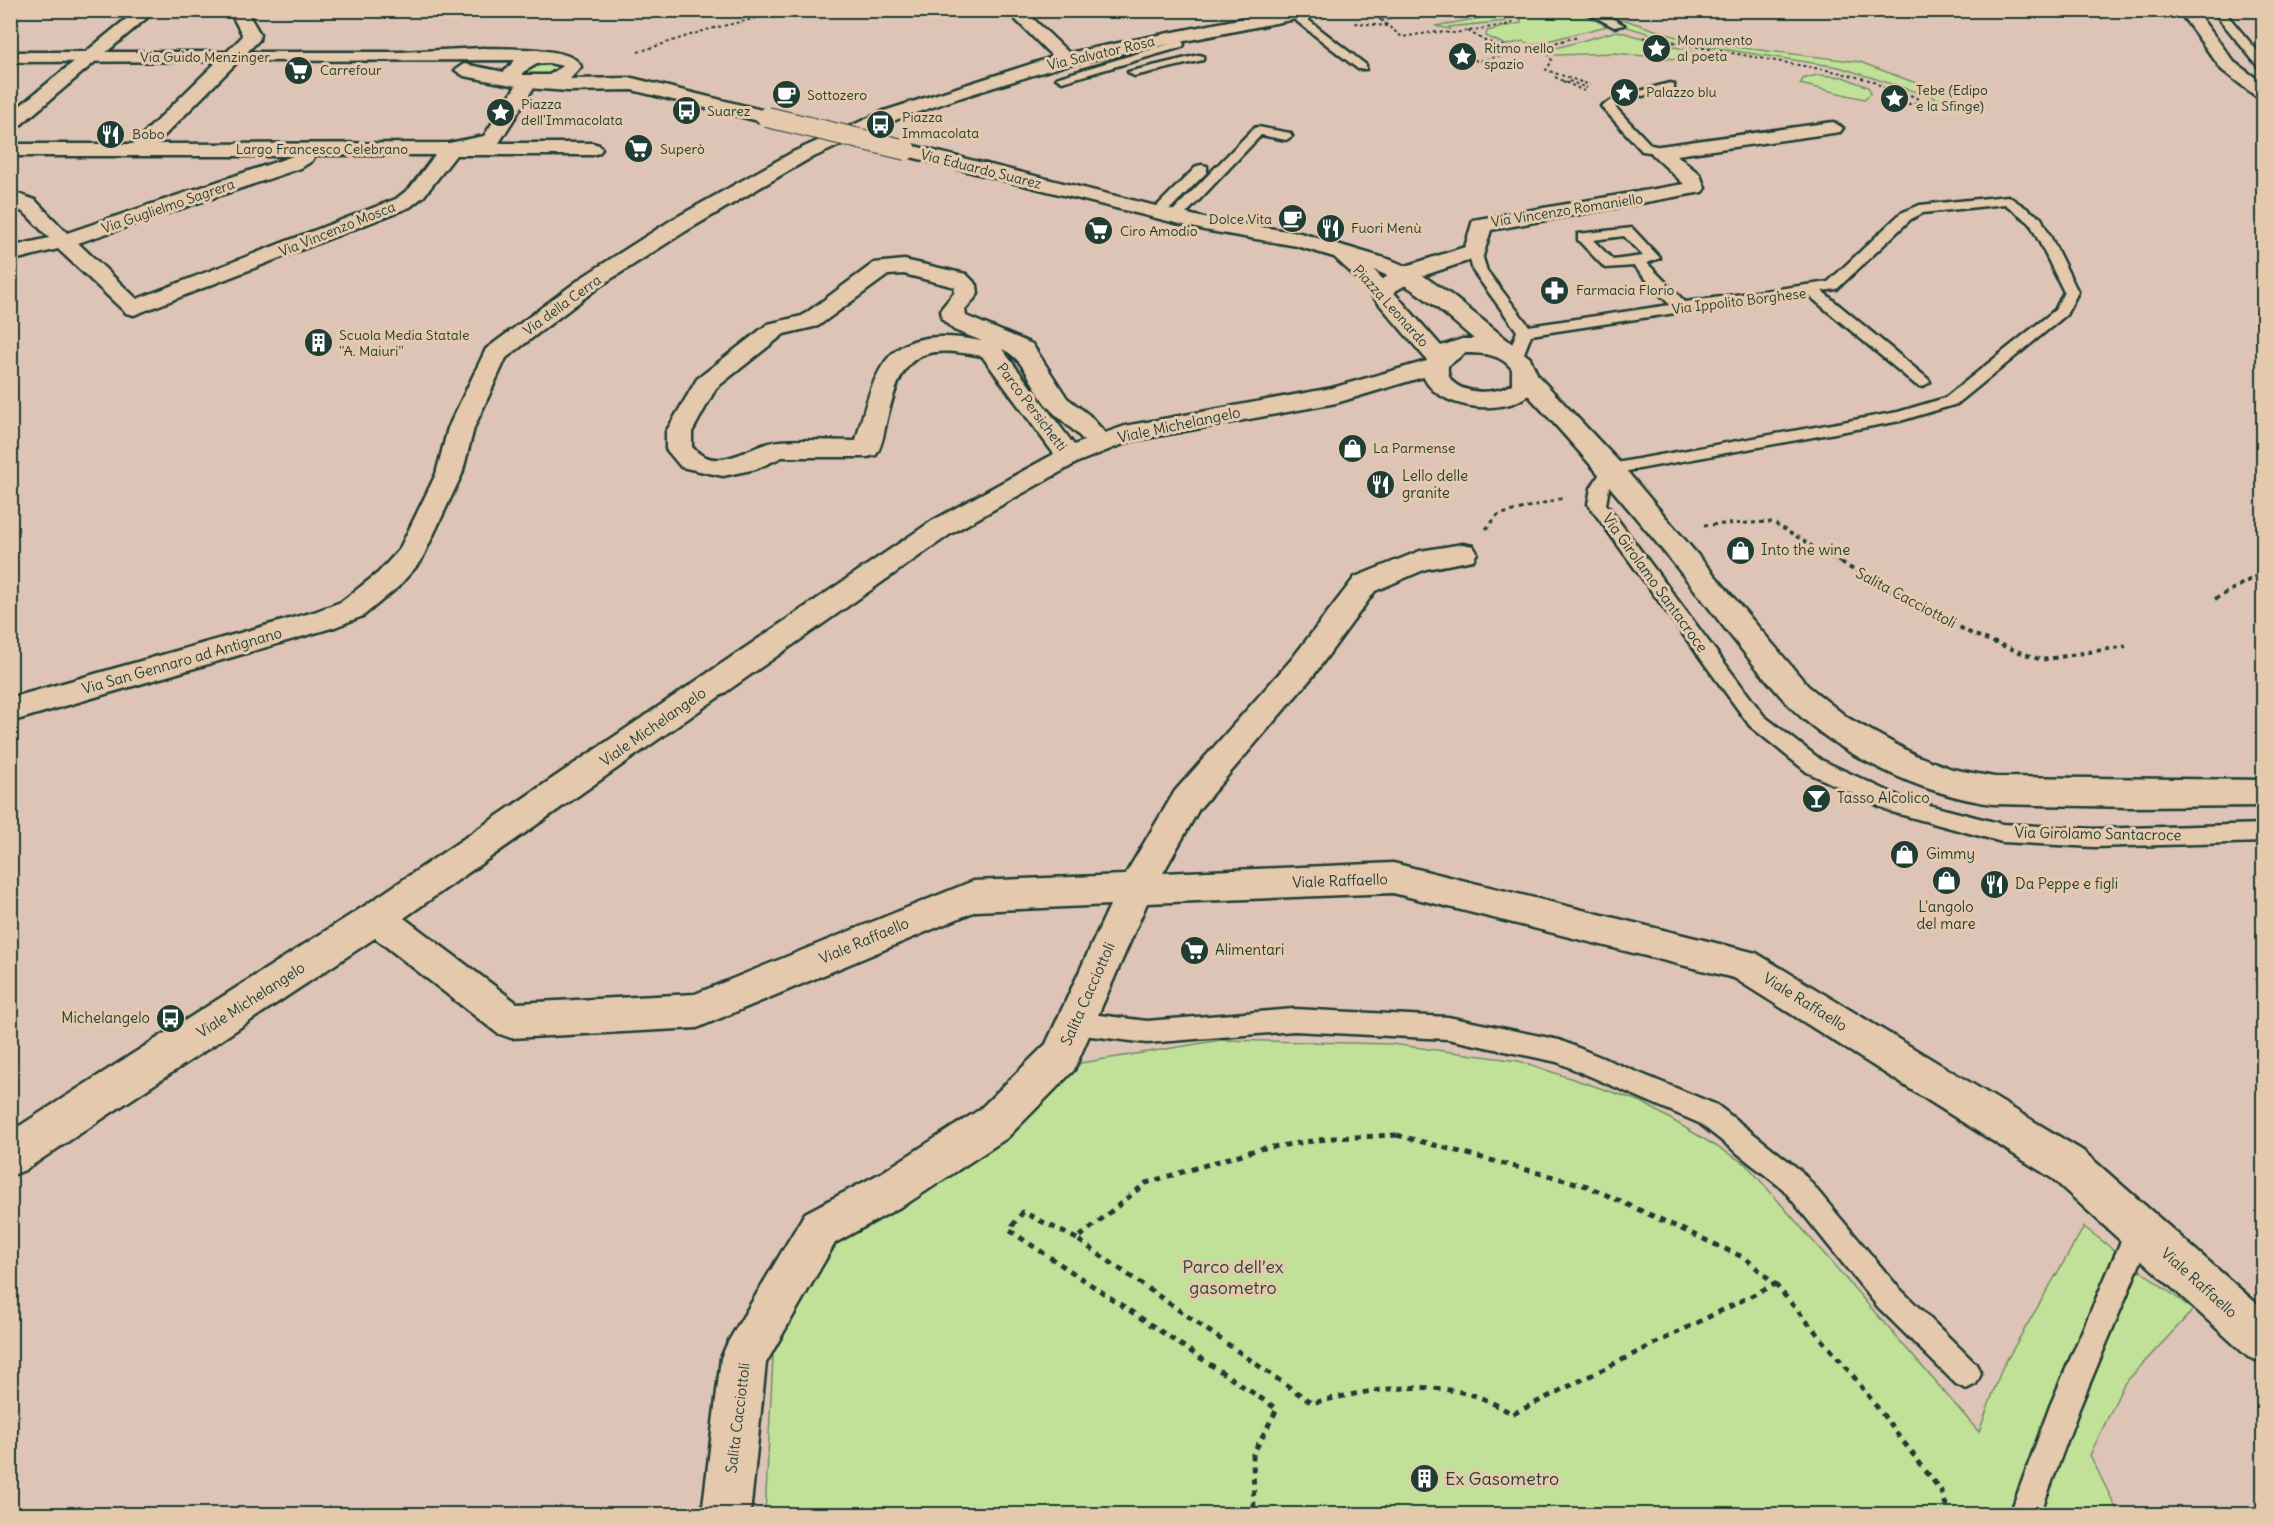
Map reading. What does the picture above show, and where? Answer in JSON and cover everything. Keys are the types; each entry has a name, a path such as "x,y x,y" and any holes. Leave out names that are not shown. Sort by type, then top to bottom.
{"street":[{"path":"10,124 148,10"},
{"path":"139,149 234,57 252,36 237,10"},
{"path":"1014,10 1065,59"},
{"name":"Via Salvator Rosa","path":"891,115 1065,59 1316,10"},
{"path":"2186,10 2228,66 2259,90"},
{"path":"2198,10 2259,90"},
{"path":"400,57 483,53 557,58 594,65 632,84"},
{"name":"Via Guido Menzinger","path":"10,57 400,57"},
{"path":"400,57 528,81 568,85 632,84"},
{"path":"557,58 571,63 570,71 556,79 528,81 512,75 516,67 530,60 557,58"},
{"path":"450,149 491,140 528,81"},
{"name":"Via Eduardo Suarez","path":"632,84 1166,215 1284,236 1331,249"},
{"name":"Via della Cerra","path":"352,609 388,580 411,554 449,474 461,428 495,354 592,281 678,226 800,156 891,115"},
{"path":"1660,151 1833,128"},
{"name":"Via Guglielmo Sagrera","path":"10,254 64,241 294,164 305,158 302,151 292,149"},
{"name":"Via Vincenzo Mosca","path":"64,241 134,308 403,202 422,186 450,149"},
{"name":"Largo Francesco Celebrano","path":"10,150 592,149"},
{"name":"Largo Francesco Celebrano","path":"10,161 27,153 51,150"},
{"name":"Via Vincenzo Romaniello","path":"1475,251 1481,225 1695,188 1693,179 1660,151"},
{"path":"10,197 31,206 64,241"},
{"name":"Piazza Leonardo","path":"1331,249 1407,275 1443,300 1515,363 1602,460"},
{"name":"Piazza Leonardo","path":"1331,249 1365,273 1436,362 1435,375 1450,391"},
{"path":"1380,291 1407,275 1475,251"},
{"name":"Parco Persichetti","path":"1069,456 990,350 945,345 926,344 911,350 887,375 867,449 805,447 778,449 747,463 723,468 690,460 679,449 679,432 706,384 776,329 810,321 872,274 892,266 958,279 966,285 966,294 953,309 954,319 962,325 1023,349 1058,403 1080,420 1100,442"},
{"name":"Piazza Leonardo","path":"1336,395 1436,362 1449,350 1462,346 1478,346 1515,363"},
{"path":"1504,397 1521,390 1515,363"},
{"path":"1336,395 1404,390 1450,391 1477,398 1504,397 1532,404 1602,460 1797,694 1825,721 1855,741 1896,762 1978,789 2130,795 2264,794"},
{"name":"Viale Michelangelo","path":"10,1156 376,918 932,534 1069,456 1100,442 1125,434 1336,395"},
{"name":"Salita Cacciottoli","path":"726,1515 744,1358 820,1228 896,1187 993,1124 1059,1057 1135,889 1187,800 1302,668 1365,584 1420,561 1463,553"},
{"name":"Via San Gennaro ad Antignano","path":"10,710 324,620 352,609"},
{"name":"Viale Raffaello","path":"376,918 511,1021 697,1011 973,896 1393,878 1743,964 2068,1165 2264,1341"}],"lane":[{"path":"1587,10 1618,25"},
{"path":"2217,10 2264,67"},
{"path":"1294,14 1362,67"},
{"path":"1098,78 1084,80 1062,78 1178,45 1175,36"},
{"path":"1134,72 1199,58"},
{"path":"1642,92 1670,87"},
{"name":"Via Vincenzo Romaniello","path":"1612,104 1647,148 1660,151"},
{"path":"1166,215 1258,131 1286,136"},
{"path":"1166,215 1219,152"},
{"path":"1602,460 1900,416 1951,402 2061,312 2071,292 2036,221 2008,201 1920,209 1906,216 1832,286 1809,288"},
{"path":"1475,251 1480,271 1525,331 1515,363"},
{"path":"1637,261 1682,308"},
{"name":"Via Ippolito Borghese","path":"1525,331 1809,288 1922,382"},
{"name":"Via Girolamo Santacroce","path":"1602,460 1597,504 1757,721 1814,766 1900,806 2002,833 2094,838 2264,833"},
{"path":"1075,1023 1147,1032 1294,1020 1448,1028 1559,1051 1708,1114 1792,1180 1888,1297 1966,1374"},
{"path":"2025,1515 2065,1406 2128,1263 2140,1230"}],"path":[{"path":"1376,10 1370,12 1402,38 1434,32 1468,31 1511,24 1514,10"},
{"path":"594,65 706,30 789,11"},
{"path":"1382,21 1390,19"},
{"path":"1370,24 1388,26"},
{"path":"1469,58 1479,61 1535,49 1618,25 1626,31 1654,39 1837,72 1873,81 1887,90 1909,93 1917,98 1917,102 1911,105 1888,102 1881,98 1881,93 1887,90"},
{"path":"1423,28 1443,36"},
{"path":"1468,31 1485,41 1524,51"},
{"path":"1535,49 1550,56 1552,65 1546,70 1593,88 1569,81 1562,82"},
{"path":"1555,72 1563,70"},
{"path":"1555,77 1586,92"},
{"path":"1498,515 1551,500 1571,497"},
{"name":"Salita Cacciottoli","path":"1702,525 1772,522 1813,548 1972,634 2041,660 2126,645"},
{"path":"2215,599 2264,572"},
{"path":"1077,1239 1146,1184 1259,1149 1333,1138 1397,1135 1587,1186 1745,1258 1775,1284 1854,1377 1941,1491 1949,1515"},
{"path":"1254,1515 1253,1455 1277,1409 1009,1230 1023,1212 1077,1239 1312,1403 1345,1395 1420,1387 1475,1396 1513,1414 1775,1284"}],"green space":[{"path":"1483,11 1504,11 1506,21 1449,27 1450,29 1435,26 1493,16"},
{"path":"1577,11 1607,26 1531,45 1523,41 1506,45 1486,36 1487,31 1521,23 1521,12"},
{"path":"1622,19 1676,37 1710,44 1860,62 1916,83 1954,93 1963,107 1839,67 1677,42 1617,22"},
{"path":"1617,31 1697,53 1685,60 1615,53 1556,55 1549,50"},
{"path":"538,61 566,66 556,76 522,77 521,68"},
{"path":"1817,75 1843,77 1868,87 1871,93 1864,99 1800,84 1803,79"},
{"name":"Parco dell’ex gasometro","path":"1221,1040 1391,1044 1519,1061 1642,1102 1746,1164 1979,1432 2002,1368 2084,1227 2193,1310 2124,1384 2090,1455 2119,1514 765,1514 774,1339 831,1241 962,1165 1081,1063"}],"place":[{"name":"Monumento al poeta","path":"1656,48"},
{"name":"Ritmo nello spazio","path":"1463,56"},
{"name":"Carrefour","path":"299,70"},
{"name":"Palazzo blu","path":"1625,92"},
{"name":"Sottozero","path":"786,95"},
{"name":"Tebe (Edipo e la Sfinge)","path":"1895,98"},
{"name":"Suarez","path":"686,111"},
{"name":"Piazza dell'Immacolata","path":"500,112"},
{"name":"Piazza Immacolata","path":"881,125"},
{"name":"Bobo","path":"111,134"},
{"name":"Superò","path":"639,149"},
{"name":"Dolce Vita","path":"1293,219"},
{"name":"Fuori Menù","path":"1330,228"},
{"name":"Ciro Amodio","path":"1099,231"},
{"name":"Farmacia Florio","path":"1555,290"},
{"name":"Scuola Media Statale ''A. Maiuri''","path":"318,343"},
{"name":"La Parmense","path":"1352,448"},
{"name":"Lello delle granite","path":"1381,485"},
{"name":"Into the wine","path":"1740,550"},
{"name":"Tasso Alcolico","path":"1816,798"},
{"name":"Gimmy","path":"1905,854"},
{"name":"L'angolo del mare","path":"1946,880"},
{"name":"Da Peppe e figli","path":"1994,884"},
{"name":"Alimentari","path":"1194,950"},
{"name":"Michelangelo","path":"171,1018"},
{"name":"Ex Gasometro","path":"1424,1479"}]}
